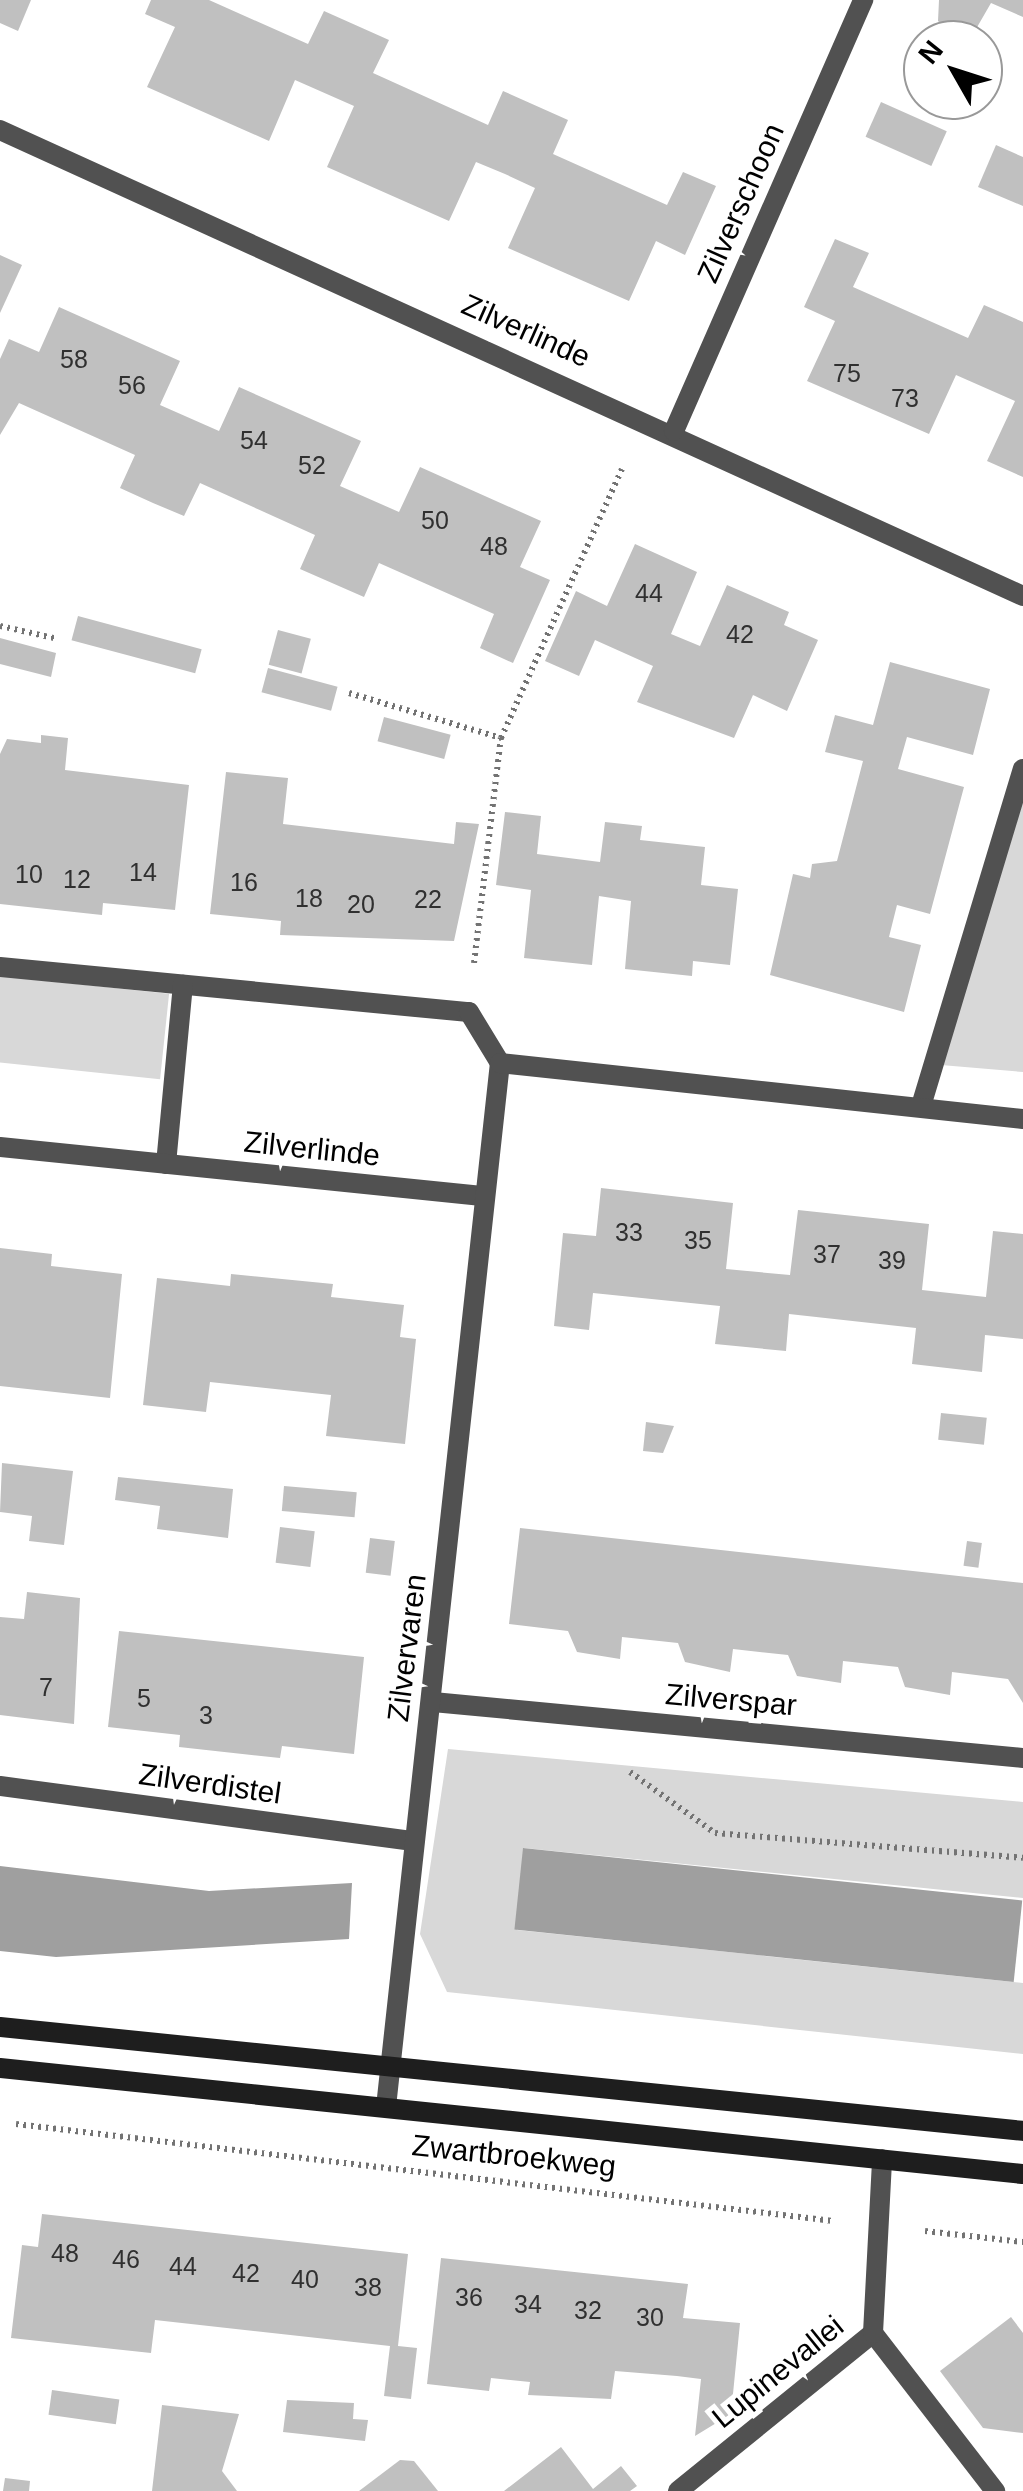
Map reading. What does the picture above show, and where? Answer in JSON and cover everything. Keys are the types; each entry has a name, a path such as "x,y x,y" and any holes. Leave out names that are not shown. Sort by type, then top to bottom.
{"street":[{"name":"Zilverschoon","path":"674,431 863,0"},
{"name":"Zilverlinde","path":"0,130 648,419 1023,596"},
{"path":"920,1106 1023,769"},
{"path":"0,967 469,1012 500,1063 485,1196"},
{"path":"166,1164 183,985"},
{"path":"500,1063 1023,1119"},
{"name":"Zilverlinde","path":"0,1147 485,1196"},
{"name":"Zilvervaren","path":"386,2106 412,1842 433,1702 485,1196"},
{"name":"Zilverspar","path":"433,1702 1023,1758"},
{"name":"Zilverdistel","path":"0,1786 412,1842"},
{"path":"0,2026 1023,2131"},
{"name":"Zwartbroekweg","path":"0,2068 1023,2174"},
{"name":"Lupinevallei","path":"678,2491 873,2333 882,2159"},
{"path":"873,2333 995,2491"}],"path":[{"path":"469,1012 501,738 542,631 648,419"},
{"path":"0,626 58,639"},
{"path":"349,693 501,738"},
{"path":"623,1768 715,1833 1023,1858"},
{"name":"Zwartbroekweg","path":"0,2122 139,2146 1023,2242"}],"shaded area":[{"path":"1023,779 1023,1072 941,1065"},
{"path":"0,976 169,994 160,1079 0,1062"},
{"path":"448,1749 1023,1802 1023,1898 524,1848 517,1930 1023,1983 1023,2054 447,1992 420,1934"},
{"path":"523,1848 1022,1900 1014,1982 514,1930"},
{"path":"0,1866 209,1891 352,1883 349,1939 56,1957 0,1951"}],"building":[{"path":"0,0 31,0 18,31 0,23"},
{"path":"151,0 209,0 308,44 324,11 389,40 373,73 488,125 503,91 568,120 553,154 667,205 683,172 716,186 685,255 656,241 629,301 508,248 535,188 505,174 476,162 449,221 327,167 354,106 295,80 269,141 147,87 175,27 145,14"},
{"path":"939,0 1023,0 1023,17 991,3 981,20 938,20"},
{"path":"881,102 903,112 903,120 921,120 947,131 931,166 866,137"},
{"path":"996,145 1023,157 1023,206 978,187"},
{"path":"835,239 869,253 853,287 968,338 984,305 1023,322 1023,477 987,461 1015,401 956,375 929,434 807,381 835,321 804,307"},
{"path":"0,255 22,265 0,313"},
{"path":"59,307 180,361 160,405 219,431 239,387 361,441 340,486 399,512 420,467 541,521 520,567 550,580 513,663 480,648 494,614 379,563 364,597 300,569 315,535 200,483 184,516 120,488 135,455 19,403 0,435 0,359 9,339 39,352"},
{"path":"635,544 697,572 671,634 700,646 727,585 789,612 784,625 818,640 787,711 753,695 734,738 637,702 653,666 595,640 579,676 545,661 576,591 607,606"},
{"path":"78,616 202,649 195,673 72,640"},
{"path":"278,630 311,639 302,674 269,665"},
{"path":"0,638 56,653 51,677 0,664"},
{"path":"890,662 990,689 973,755 907,737 898,769 964,787 930,914 897,905 889,937 921,945 904,1012 770,975 793,874 810,878 812,864 837,861 863,761 825,752 835,715 873,725"},
{"path":"268,668 338,687 331,711 262,692"},
{"path":"384,717 451,735 444,759 378,741"},
{"path":"41,735 68,738 65,770 189,785 175,910 103,903 102,915 0,904 0,754 7,739 41,743"},
{"path":"226,772 288,778 283,824 454,844 456,822 479,824 454,941 280,935 281,921 210,914"},
{"path":"505,812 541,816 537,854 600,862 605,822 642,826 640,840 705,847 701,885 738,889 730,965 693,961 692,976 625,969 631,901 599,896 592,965 524,958 531,890 496,885"},
{"path":"601,1188 733,1203 726,1269 790,1275 798,1210 929,1224 922,1290 986,1297 993,1231 1023,1234 1023,1339 985,1335 982,1372 912,1364 916,1328 789,1314 786,1351 715,1344 720,1306 593,1293 589,1330 554,1326 563,1233 596,1236"},
{"path":"0,1248 52,1254 51,1266 122,1274 110,1398 0,1386"},
{"path":"231,1274 333,1284 331,1297 404,1305 400,1337 416,1339 405,1444 326,1436 331,1395 210,1382 206,1412 143,1405 157,1278 230,1286"},
{"path":"941,1413 987,1418 984,1445 938,1440"},
{"path":"646,1422 674,1426 663,1453 643,1451"},
{"path":"2,1463 73,1471 64,1545 29,1541 32,1516 0,1512"},
{"path":"118,1477 233,1489 228,1538 157,1529 160,1506 115,1500"},
{"path":"284,1486 357,1492 355,1517 282,1511"},
{"path":"280,1527 315,1531 310,1567 276,1563"},
{"path":"520,1528 1023,1583 1023,1703 1008,1679 952,1672 950,1695 905,1687 898,1667 843,1661 841,1683 797,1676 788,1655 733,1649 730,1672 685,1662 678,1643 622,1637 620,1659 577,1652 568,1631 509,1624"},
{"path":"370,1538 395,1541 391,1576 366,1573"},
{"path":"967,1541 982,1543 978,1568 964,1566"},
{"path":"27,1592 80,1598 74,1724 0,1715 0,1617 24,1619"},
{"path":"119,1631 364,1657 354,1754 282,1746 280,1758 179,1747 180,1735 108,1727"},
{"path":"42,2214 408,2254 398,2346 417,2348 411,2399 384,2396 390,2346 155,2320 151,2353 11,2338 22,2245 38,2247"},
{"path":"441,2258 688,2284 683,2318 740,2323 731,2414 695,2436 701,2379 677,2376 615,2371 611,2399 528,2395 530,2382 491,2378 489,2391 427,2384"},
{"path":"1011,2317 1023,2333 1023,2433 983,2428 940,2371"},
{"path":"52,2390 119,2399 116,2424 49,2415"},
{"path":"287,2400 354,2403 353,2419 368,2420 365,2441 283,2432"},
{"path":"162,2405 239,2414 222,2471 237,2491 152,2491"},
{"path":"561,2447 593,2489 621,2466 637,2486 630,2491 504,2491"},
{"path":"400,2460 414,2461 438,2491 359,2491"},
{"path":"5,2478 30,2481 29,2491 3,2491"}]}
